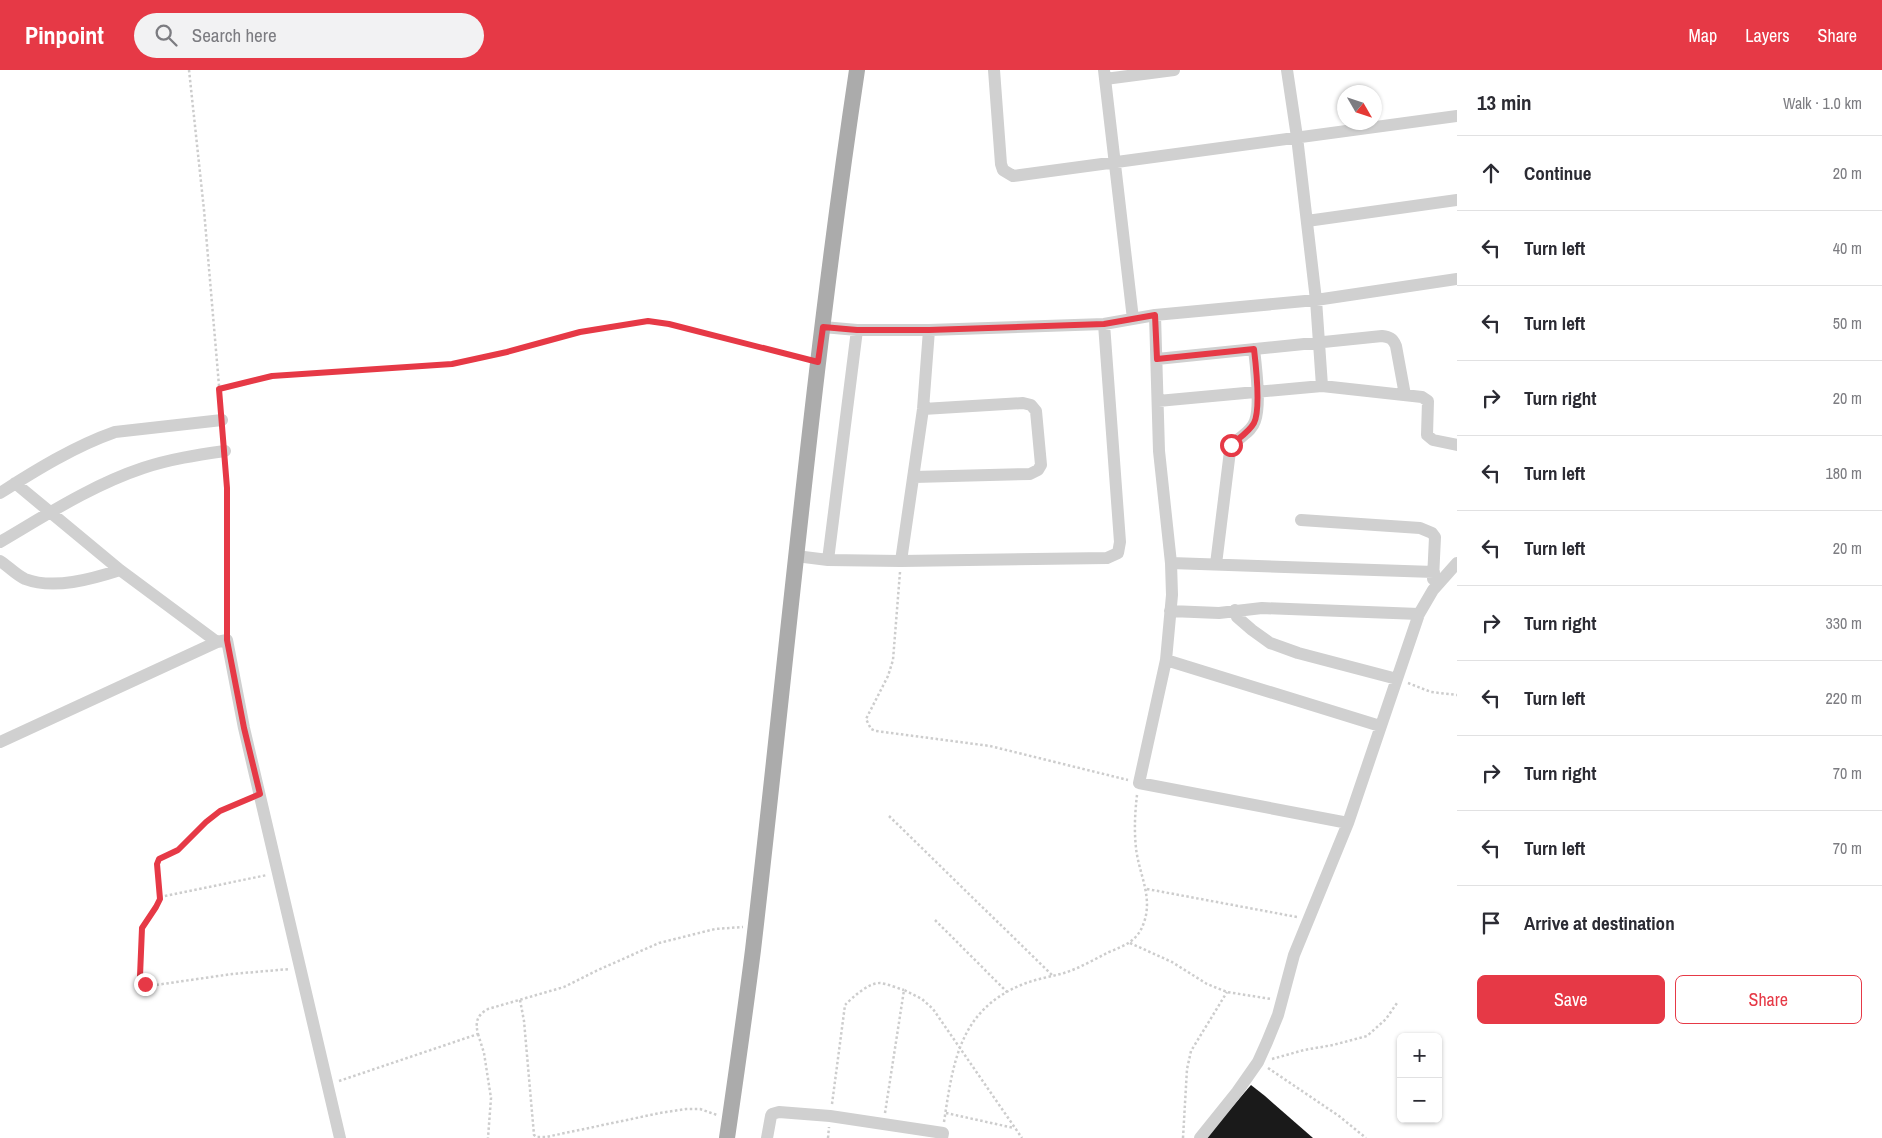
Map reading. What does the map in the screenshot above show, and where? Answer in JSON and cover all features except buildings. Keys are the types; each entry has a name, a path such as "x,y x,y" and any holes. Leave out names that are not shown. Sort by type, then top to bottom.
{"main road":[{"path":"727,1138 755,927 838,197 857,70"}],"street":[{"path":"994,70 1003,170 1013,176 1457,116"},
{"path":"1133,319 1104,74 1174,70"},
{"path":"1287,70 1297,137 1316,300 1322,386"},
{"path":"1307,221 1457,200"},
{"path":"823,327 857,330 929,330 1104,324 1155,315 1316,300 1457,279"},
{"path":"1155,315 1159,451 1171,563 1172,595 1166,660 1139,783 1348,823"},
{"path":"796,556 828,560 901,561 1107,558 1118,553 1120,542 1104,324"},
{"path":"828,560 857,330"},
{"path":"901,561 923,409 929,330"},
{"path":"1157,359 1382,336 1392,339 1396,346 1405,395"},
{"path":"1216,564 1231,445 1250,429 1255,421 1258,392 1254,349"},
{"path":"1158,401 1322,386 1422,397 1428,401 1427,434 1433,440 1457,445"},
{"path":"914,478 1030,474 1041,466 1036,411 1031,405 1023,403 923,409"},
{"path":"0,493 76,449 115,432 222,420"},
{"path":"0,542 109,481 143,468 185,457 225,451"},
{"path":"15,483 120,570 222,641 260,794 340,1138"},
{"path":"1300,520 1420,528 1432,533 1435,537 1433,590"},
{"path":"0,561 24,578 44,583 98,577 120,570"},
{"path":"1171,563 1434,572"},
{"path":"1200,1138 1238,1092 1258,1062 1271,1033 1294,955 1348,823 1419,614 1433,590 1457,563"},
{"path":"1170,611 1219,613 1262,608 1419,614"},
{"path":"1235,610 1237,617 1270,643 1298,653 1397,679"},
{"path":"0,742 222,641"},
{"path":"1166,660 1380,726"},
{"path":"767,1138 771,1116 775,1112 830,1116 884,1124 942,1136"}],"path":[{"path":"189,70 204,210 222,420"},
{"path":"219,389 272,376 452,364 507,352 580,332 648,321 669,324 818,362"},
{"path":"222,641 228,500 225,451"},
{"path":"901,561 893,660 888,676 866,719 871,729 990,746 1139,783 1135,818 1136,846 1148,901 1144,924 1140,933 1130,943 1066,972 1037,978 1007,992 991,1001 976,1018 966,1033 960,1049 952,1077 942,1136"},
{"path":"1397,679 1430,692 1457,694"},
{"path":"260,794 220,811 178,850 159,859 157,864 158,904 142,928 140,976 145,984 149,986 232,974 301,969"},
{"path":"889,816 1052,975"},
{"path":"159,897 278,873"},
{"path":"1146,889 1309,920"},
{"path":"935,920 1007,992"},
{"path":"488,1138 490,1098 484,1053 476,1026 477,1019 482,1012 564,987 659,943 715,929 755,927"},
{"path":"1130,943 1172,962 1207,984 1227,992 1281,1001"},
{"path":"828,1138 846,1005 865,989 881,983 904,990 922,999 933,1009 1022,1138"},
{"path":"884,1124 904,990"},
{"path":"1183,1138 1187,1070 1191,1051 1227,992"},
{"path":"520,1000 524,1021 533,1130 534,1135 537,1137 546,1137 686,1109 700,1109 730,1120"},
{"path":"1258,1062 1367,1036 1386,1019 1397,1003"},
{"path":"328,1085 478,1034"},
{"path":"1258,1062 1339,1116 1366,1138"},
{"path":"946,1113 1016,1129"}],"route":[{"path":"145,984 140,976 142,928 160,899 157,864 159,859 178,850 197,830 220,811 260,794 244,728 227,640 227,488 219,389 272,376 435,366 466,362 580,332 648,321 669,324 818,362 823,327 857,330 929,330 1104,324 1155,315 1157,359 1254,349 1258,392 1255,421 1250,429 1231,445"}]}
